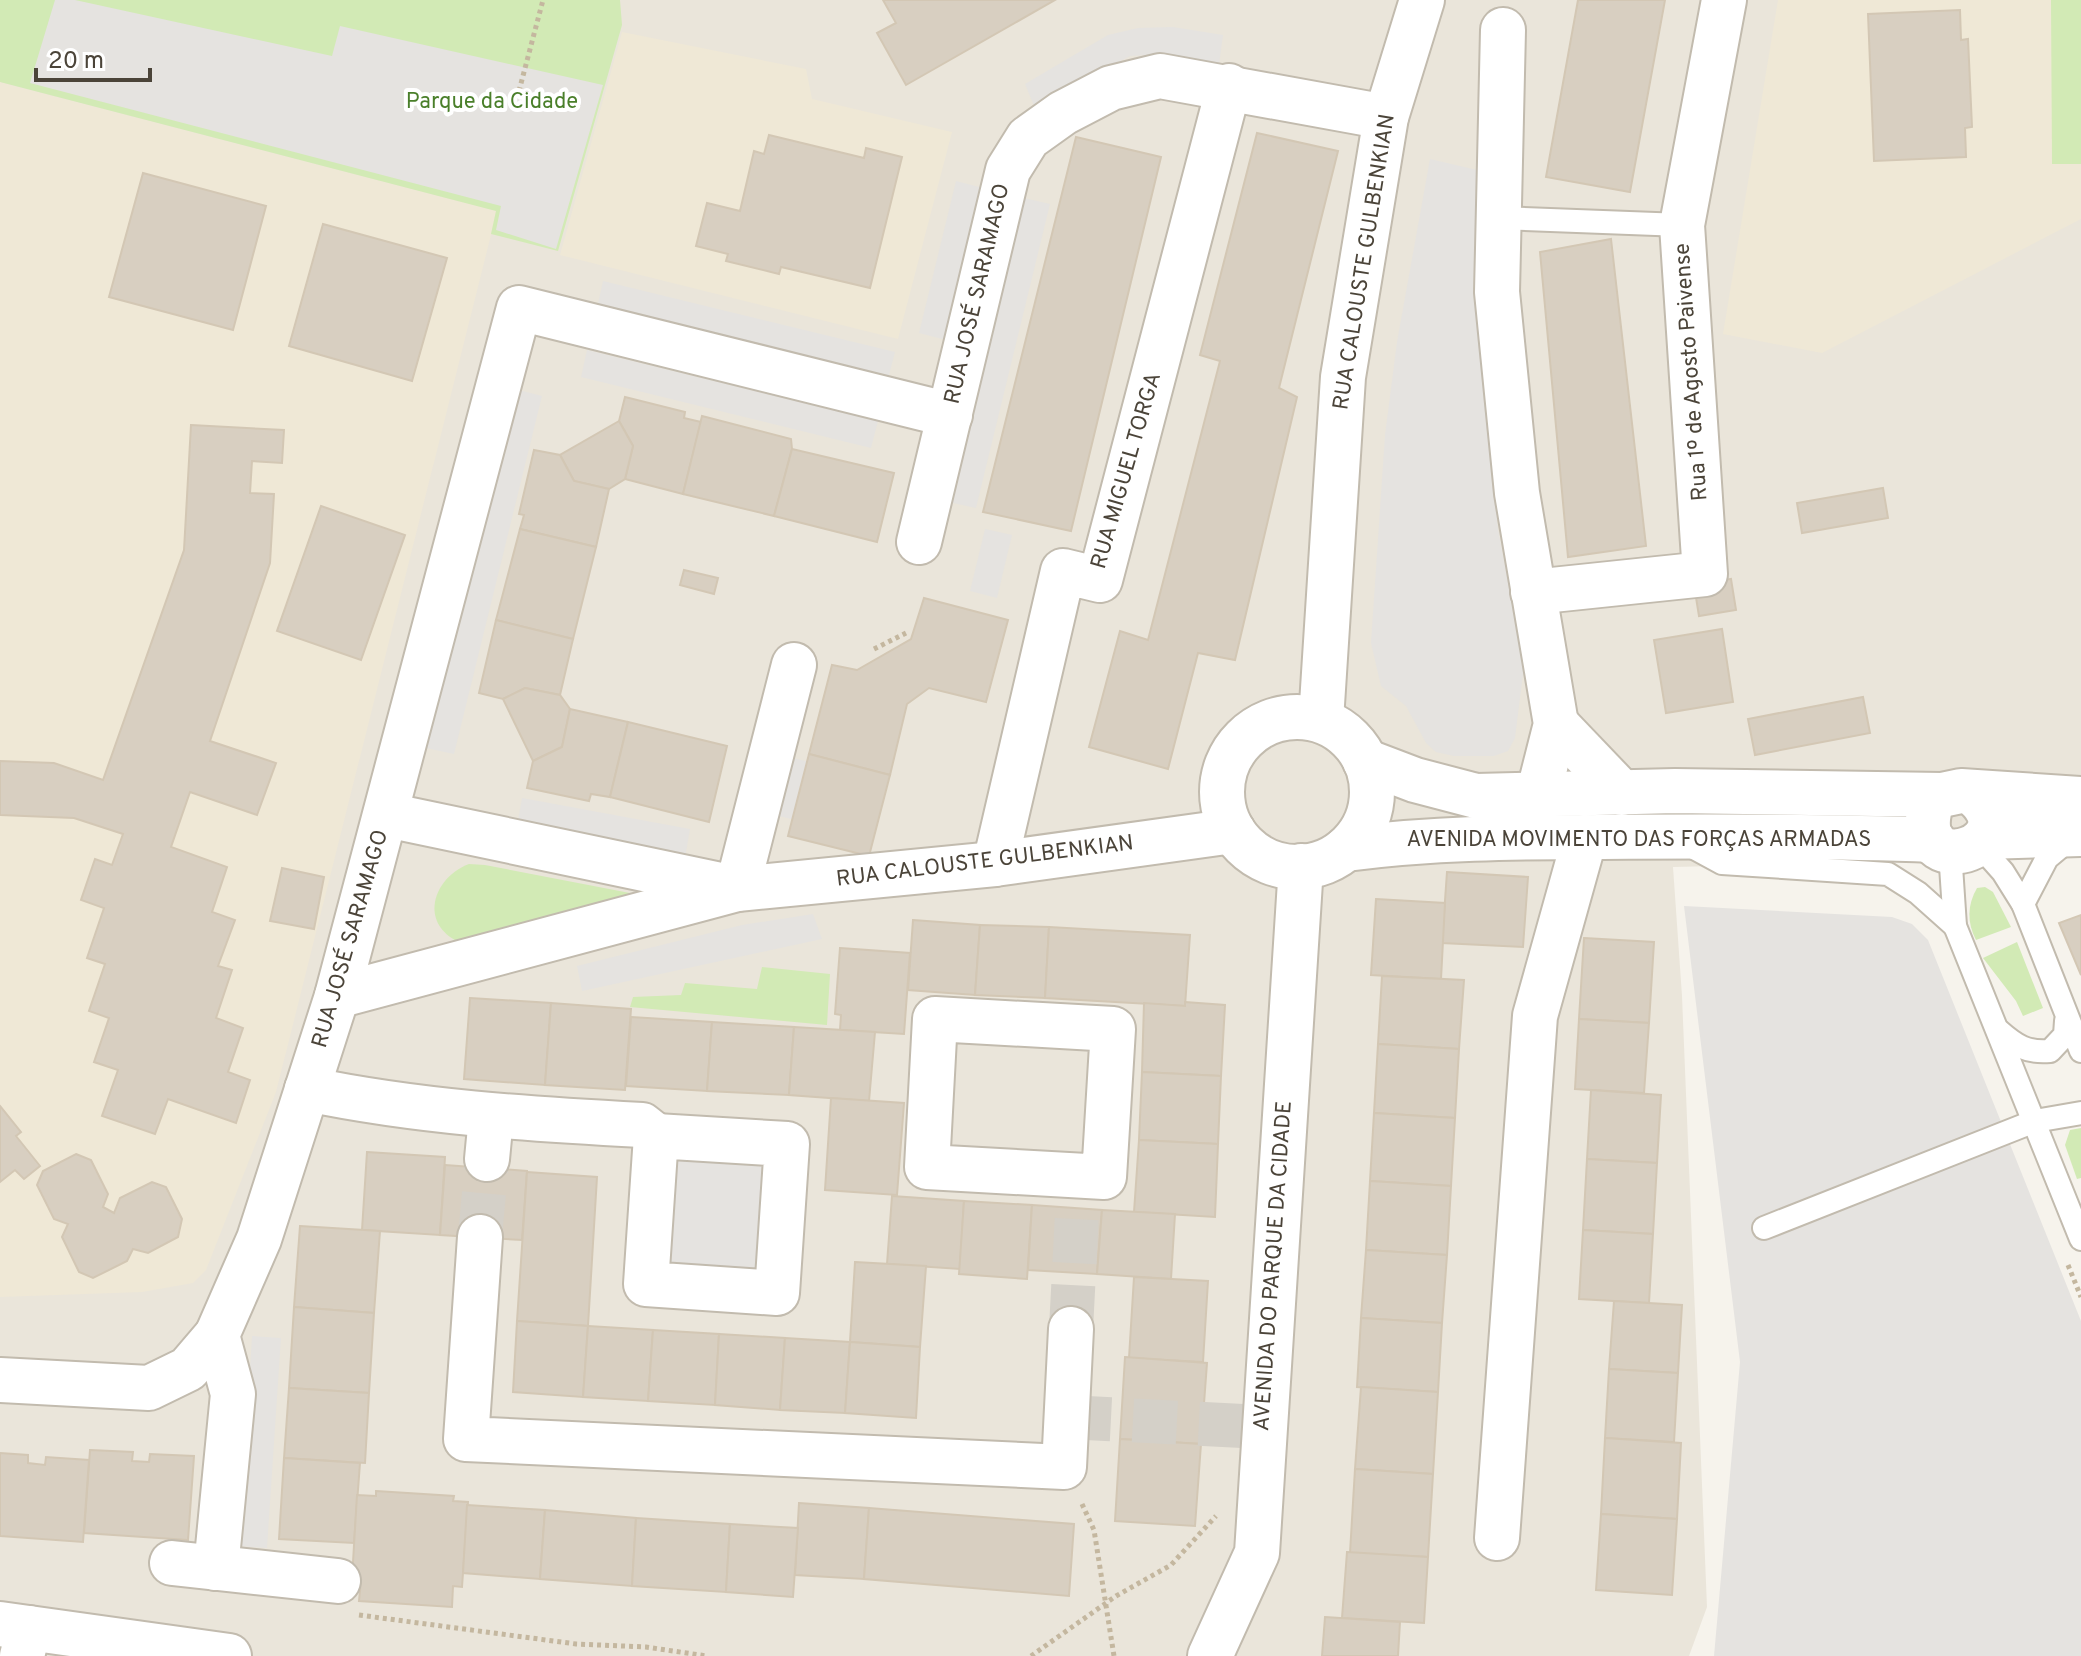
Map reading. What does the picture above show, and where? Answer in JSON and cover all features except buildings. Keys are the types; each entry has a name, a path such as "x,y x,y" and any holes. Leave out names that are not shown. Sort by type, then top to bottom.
{"street":[{"name":"RUA CALOUSTE GULBENKIAN","path":"1321,720 1343,377 1386,117 1422,0"},
{"name":"Rua 1º de Agosto Paivense","path":"1533,592 1705,574 1682,225 1724,0"},
{"path":"1503,30 1497,292 1517,493 1556,724 1538,795"},
{"name":"RUA JOSÉ SARAMAGO","path":"919,542 1008,170 1028,138 1063,113 1111,88 1160,76 1229,86 1386,117"},
{"name":"RUA MIGUEL TORGA","path":"995,864 1063,571 1100,580 1229,86"},
{"name":"RUA JOSÉ SARAMAGO","path":"0,1380 149,1388 188,1369 217,1335 259,1239 337,996 519,308 950,415"},
{"path":"737,889 794,665"},
{"path":"1295,716 1321,720 1344,733 1365,761 1371,779 1372,805 1361,833 1346,849 1311,866 1285,867 1249,851 1233,831 1222,793 1226,768 1244,738 1266,723 1295,716"},
{"path":"1556,724 1622,793"},
{"name":"AVENIDA MOVIMENTO DAS FORÇAS ARMADAS","path":"1365,761 1415,780 1476,796 1957,794 2079,823"},
{"path":"1957,794 1986,808 1989,817 1957,844 1927,821 1929,810 1957,794"},
{"name":"RUA CALOUSTE GULBENKIAN","path":"387,815 737,889"},
{"name":"AVENIDA MOVIMENTO DAS FORÇAS ARMADAS","path":"1346,849 1413,840 1673,836 1957,844 2079,823"},
{"name":"RUA CALOUSTE GULBENKIAN","path":"337,996 737,889 995,864 1233,831"},
{"path":"1497,1538 1535,1016 1585,837"},
{"name":"AVENIDA DO PARQUE DA CIDADE","path":"1210,1656 1257,1553 1301,866"},
{"path":"935,1019 1113,1029 1104,1177 927,1167 935,1019"},
{"path":"307,1089 380,1104 489,1138 642,1125 656,1136 787,1144 777,1293 646,1284 656,1136"},
{"path":"480,1237 466,1439 1064,1467 1071,1329"},
{"path":"216,1568 233,1394 217,1335"},
{"path":"172,1563 338,1581"},
{"path":"17,1636 229,1656"}],"lane":[{"path":"1499,218 1682,225"},
{"path":"2023,904 2047,858 2079,823"},
{"path":"1673,836 1722,863 1888,874 1957,844"},
{"path":"1957,844 2003,872 2023,904 2066,1021 2081,1051"},
{"path":"1957,844 1955,926 2081,1239"},
{"path":"1888,874 1918,893 1955,926"},
{"path":"1998,1030 2018,1047 2033,1052 2050,1051 2065,1035 2066,1021"},
{"path":"1764,1228 2035,1121 2081,1113"}],"path":[{"path":"519,91 543,0"},
{"path":"874,649 906,633"},
{"path":"1064,1467 1094,1530 1114,1656"},
{"path":"1031,1656 1171,1565 1220,1509"},
{"path":"338,1581 359,1615 576,1644 646,1647 707,1656"}],"shaded area":[{"path":"0,0 2081,0 2081,857 1673,867 1682,996 1707,1607 1689,1656 0,1656"},
{"name":"Parque da Cidade","path":"55,0 75,0 332,56 340,26 603,85 556,249 496,230 501,206 30,83"},
{"path":"1778,0 2081,0 2081,219 1822,353 1723,334"},
{"path":"1173,27 1223,35 1219,64 1163,54 1130,56 1035,108 1025,84 1108,35 1138,28"},
{"path":"622,32 806,69 812,99 952,132 898,339 560,255"},
{"path":"0,82 497,211 276,1092 206,1270 193,1283 142,1292 0,1297"},
{"path":"1430,159 1477,170 1479,328 1498,529 1524,666 1515,738 1508,751 1494,756 1454,756 1436,752 1426,743 1406,706 1381,686 1371,643 1385,435 1397,342"},
{"path":"956,181 983,188 946,340 919,333"},
{"path":"1024,198 1050,204 976,508 949,502"},
{"path":"603,281 895,352 888,379 597,308"},
{"path":"587,350 878,421 871,448 581,377"},
{"path":"515,389 542,396 454,754 426,748"},
{"path":"985,529 1012,535 997,598 970,591"},
{"path":"784,756 814,763 799,821 771,814"},
{"path":"522,798 690,829 685,858 517,826"},
{"path":"1684,906 1892,917 1912,924 1928,940 2081,1321 2081,1656 1714,1656 1740,1362"},
{"path":"813,914 822,939 582,991 577,966 742,925"},
{"path":"664,1149 772,1152 764,1278 653,1273"},
{"path":"252,1336 281,1338 267,1548 239,1546"}],"green space":[{"name":"Parque da Cidade","path":"0,0 620,0 622,25 558,251 491,234 496,211 0,82"},
{"path":"2051,0 2081,0 2081,164 2052,164"},
{"path":"469,864 635,894 461,943 447,935 439,925 435,902 446,880"},
{"path":"1985,887 1993,892 2011,927 1976,940 1971,927 1970,907 1977,888"},
{"path":"2017,942 2043,1008 2023,1016 2016,1001 1983,958"},
{"path":"762,967 830,974 827,1025 630,1007 633,997 681,995 685,983 757,989"},
{"path":"2081,1128 2081,1178 2077,1179 2065,1145 2070,1130"}],"tunnel":[{"path":"480,1237 487,1159"},
{"path":"1071,1329 1079,1175"},
{"path":"1067,1417 1263,1427"}]}
